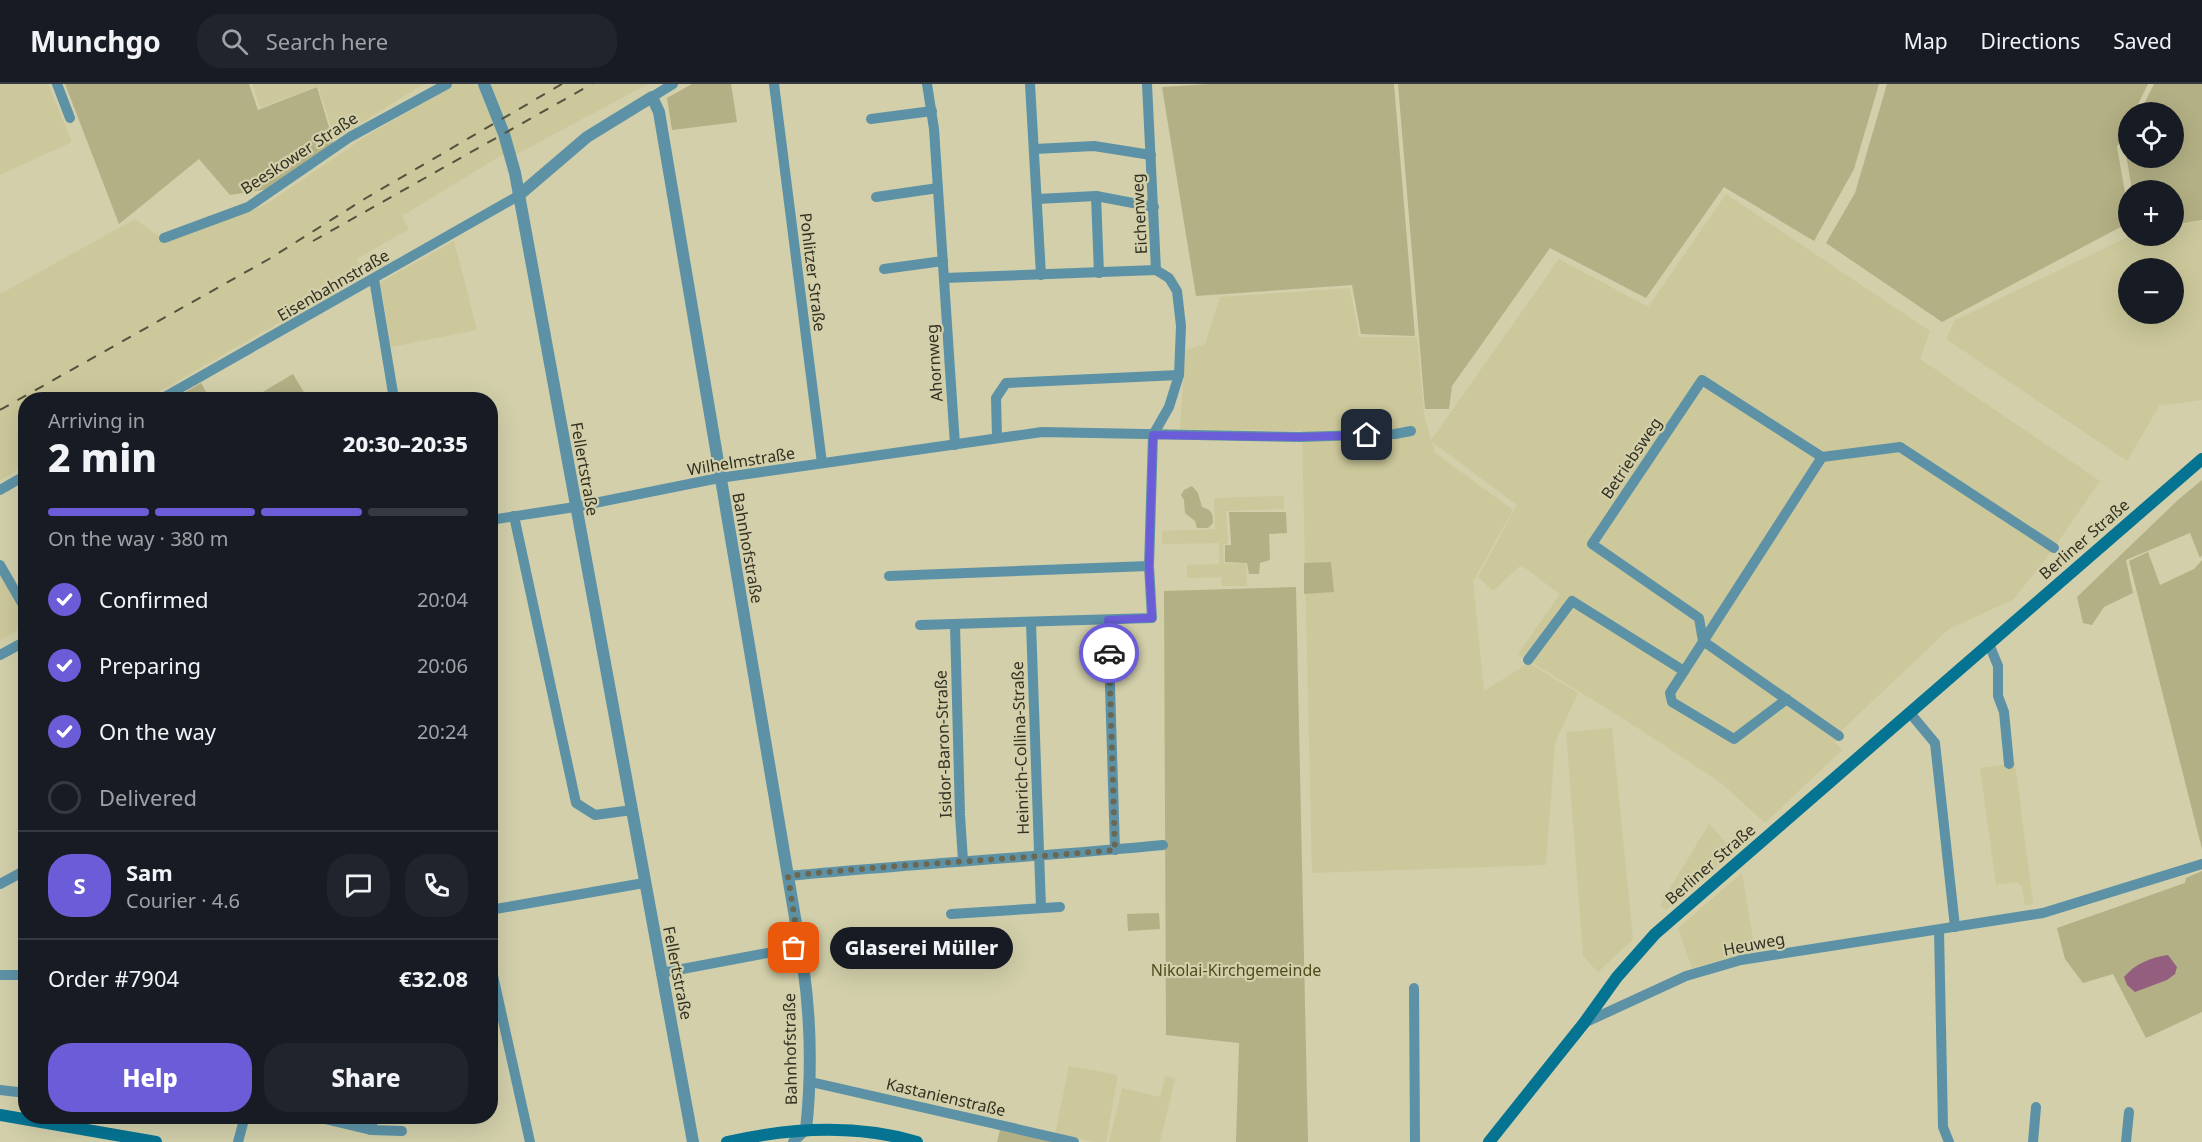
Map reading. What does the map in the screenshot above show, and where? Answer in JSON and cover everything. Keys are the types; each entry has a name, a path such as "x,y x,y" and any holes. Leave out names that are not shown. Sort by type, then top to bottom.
{"main road":[{"name":"Berliner Straße","path":"1489,1142 1584,1023 1617,977 1655,934 2202,459"},
{"path":"0,1115 18,1119"},
{"path":"40,1124 103,1138 156,1142"},
{"path":"727,1142 773,1133 806,1130 892,1135 917,1142"}],"street":[{"path":"57,84 70,118"},
{"name":"Beeskower Straße","path":"164,238 248,207 350,137 447,84"},
{"name":"Fellertstraße","path":"484,84 504,134 515,173 693,1142"},
{"path":"518,196 587,137 673,84"},
{"name":"Pohlitzer Straße","path":"774,84 822,463"},
{"name":"Ahornweg","path":"927,84 932,111 955,445"},
{"path":"1030,84 1041,275"},
{"name":"Eichenweg","path":"1147,84 1156,270 1169,278 1177,291 1181,326 1179,375 1169,407 1153,435"},
{"name":"Bahnhofstraße","path":"652,97 659,112 809,1010 811,1082 806,1130"},
{"path":"872,119 932,111"},
{"path":"1035,149 1094,146 1151,155"},
{"path":"515,173 526,179 538,180"},
{"path":"876,197 938,189"},
{"name":"Eisenbahnstraße","path":"173,392 518,196"},
{"path":"1037,199 1096,196 1154,207"},
{"path":"1096,196 1100,273"},
{"path":"884,269 943,261"},
{"path":"944,278 1156,270"},
{"path":"374,279 393,392"},
{"path":"997,437 996,398 1006,383 1179,375"},
{"name":"Betriebsweg","path":"1703,640 1699,618 1592,544 1701,380 1822,457"},
{"name":"Wilhelmstraße","path":"498,519 575,507 719,478 1042,432 1299,437 1395,435 1411,432"},
{"path":"920,625 1152,618 1149,566 1153,435"},
{"path":"1787,699 1734,739 1672,702 1670,693 1822,457 1900,447 2054,548"},
{"path":"0,490 18,480"},
{"path":"514,516 576,803 595,815 632,810"},
{"path":"0,565 18,596"},
{"path":"889,576 1149,566"},
{"path":"1528,660 1572,602 1684,670"},
{"path":"1108,620 1115,850"},
{"name":"Heinrich-Collina-Straße","path":"1031,623 1041,908"},
{"name":"Isidor-Baron-Straße","path":"955,625 963,861"},
{"path":"1703,640 1839,736"},
{"path":"1989,644 1998,666 1998,696 2004,712 2009,764"},
{"path":"0,655 18,645"},
{"path":"1910,713 1935,743 1955,927"},
{"path":"788,876 1163,845"},
{"name":"Heuweg","path":"1584,1023 1686,976 1741,960 2043,913 2202,864"},
{"path":"0,884 18,874"},
{"path":"498,909 644,883"},
{"path":"951,914 1060,907"},
{"path":"1940,930 1943,1127 1949,1142"},
{"path":"662,973 799,947"},
{"path":"0,975 18,975"},
{"path":"1414,988 1415,1142"},
{"path":"498,997 530,1142"},
{"name":"Kastanienstraße","path":"811,1082 1074,1142"},
{"path":"0,1090 18,1092"},
{"path":"2033,1142 2036,1107"},
{"path":"2126,1142 2129,1112"},
{"path":"238,1142 243,1124"},
{"path":"345,1124 370,1130 402,1131"},
{"path":"370,1130 372,1124"},
{"path":"793,1142 806,1130"}],"shaded area":[{"path":"0,84 48,84 72,142 0,175"},
{"path":"252,84 424,84 335,139 318,86 260,108"},
{"path":"455,84 648,84 517,154 502,155 402,216 409,229 357,259 364,274 158,392 18,392 18,470 0,480 0,294 135,219 165,241 265,205 365,137"},
{"path":"1726,194 1930,331 1920,359 2100,481 2054,548 2014,599 1949,629 1844,728 1835,743 1842,750 1765,823 1721,783 1627,721 1518,654 1560,594 1521,565 1493,591 1478,577 1517,505 1432,442 1434,452 1513,510 1473,581 1484,691 1529,663 1578,693 1555,743 1546,865 1312,873 1302,431 1180,429 1185,350 1205,344 1220,297 1350,288 1359,337 1417,337 1424,414 1431,440 1559,259 1648,307"},
{"path":"2202,221 2202,400 2159,406 2127,461 1946,339 1955,320 2118,242 2118,246 2184,246 2184,224"},
{"path":"454,241 477,330 391,347 380,283"},
{"path":"1284,496 1284,509 1226,511 1228,544 1223,544 1224,564 1246,563 1247,586 1222,586 1221,577 1187,578 1187,565 1219,564 1219,543 1162,544 1162,531 1215,529 1214,498"},
{"path":"0,574 18,606 18,630 0,641"},
{"path":"1612,728 1633,939 1598,972 1583,956 1566,732"},
{"path":"2015,763 2033,904 2025,905 2022,886 2017,882 1996,885 1980,768"},
{"path":"1709,824 1735,852 1666,910 1660,905"},
{"path":"1742,873 1755,951 1692,968 1678,928"},
{"path":"2168,955 2177,967 2175,974 2167,980 2135,992 2127,985 2124,977 2133,968 2150,959"},
{"path":"1069,1066 1118,1075 1106,1142 1055,1134"},
{"path":"1165,1076 1175,1079 1160,1142 1109,1142 1122,1088 1160,1097"}],"green space":[{"path":"65,84 249,84 258,110 317,87 334,144 269,189 230,195 199,159 119,224"},
{"path":"692,84 731,84 737,122 672,130 667,98"},
{"path":"1210,84 1394,84 1415,336 1361,334 1352,285 1196,296 1162,87"},
{"path":"1398,84 1879,84 1854,169 1814,241 1724,187 1646,298 1550,248 1452,386 1449,409 1425,409"},
{"path":"1887,84 2148,84 2139,102 2118,102 2118,168 2121,168 2123,180 2118,180 2118,228 1942,322 1826,243 1855,193"},
{"path":"2154,84 2202,84 2202,220 2184,223 2184,180 2130,180 2128,168 2184,168 2184,102 2145,102"},
{"path":"293,374 304,392 263,392"},
{"path":"201,383 206,392 185,392"},
{"path":"2202,480 2202,555 2200,558 2190,533 2126,560 2133,593 2104,607 2092,625 2083,623 2077,597 2179,499"},
{"path":"1192,486 1198,493 1202,507 1212,514 1213,523 1208,528 1197,528 1195,521 1185,513 1184,500 1181,495 1184,490"},
{"path":"1229,512 1286,512 1287,533 1269,534 1270,560 1260,563 1259,574 1249,574 1247,563 1225,562 1225,545 1231,545"},
{"path":"2148,552 2160,585 2194,569 2202,560 2202,849 2129,561"},
{"path":"1331,562 1334,592 1304,594 1304,563"},
{"name":"Nikolai-Kirchgemeinde","path":"1296,587 1308,1142 1236,1142 1239,1043 1166,1035 1164,591"},
{"path":"2202,871 2202,1012 2146,1038 2113,974 2083,983 2065,959 2057,928 2185,883 2186,878"},
{"path":"1159,913 1160,929 1128,931 1127,914"},
{"path":"1000,1130 1058,1142 997,1142"}],"railway":[{"path":"32,392 269,259 366,198 562,84"},
{"path":"313,241 592,84"},
{"path":"0,410 18,400"}],"way so far":[{"path":"794,948 799,947 788,876 916,864 1115,850 1109,653"}],"place":[{"name":"Glaserei Müller","path":"794,948"}],"route":[{"path":"1109,653 1108,620 1152,618 1149,566 1153,435 1299,437 1367,435"}]}
